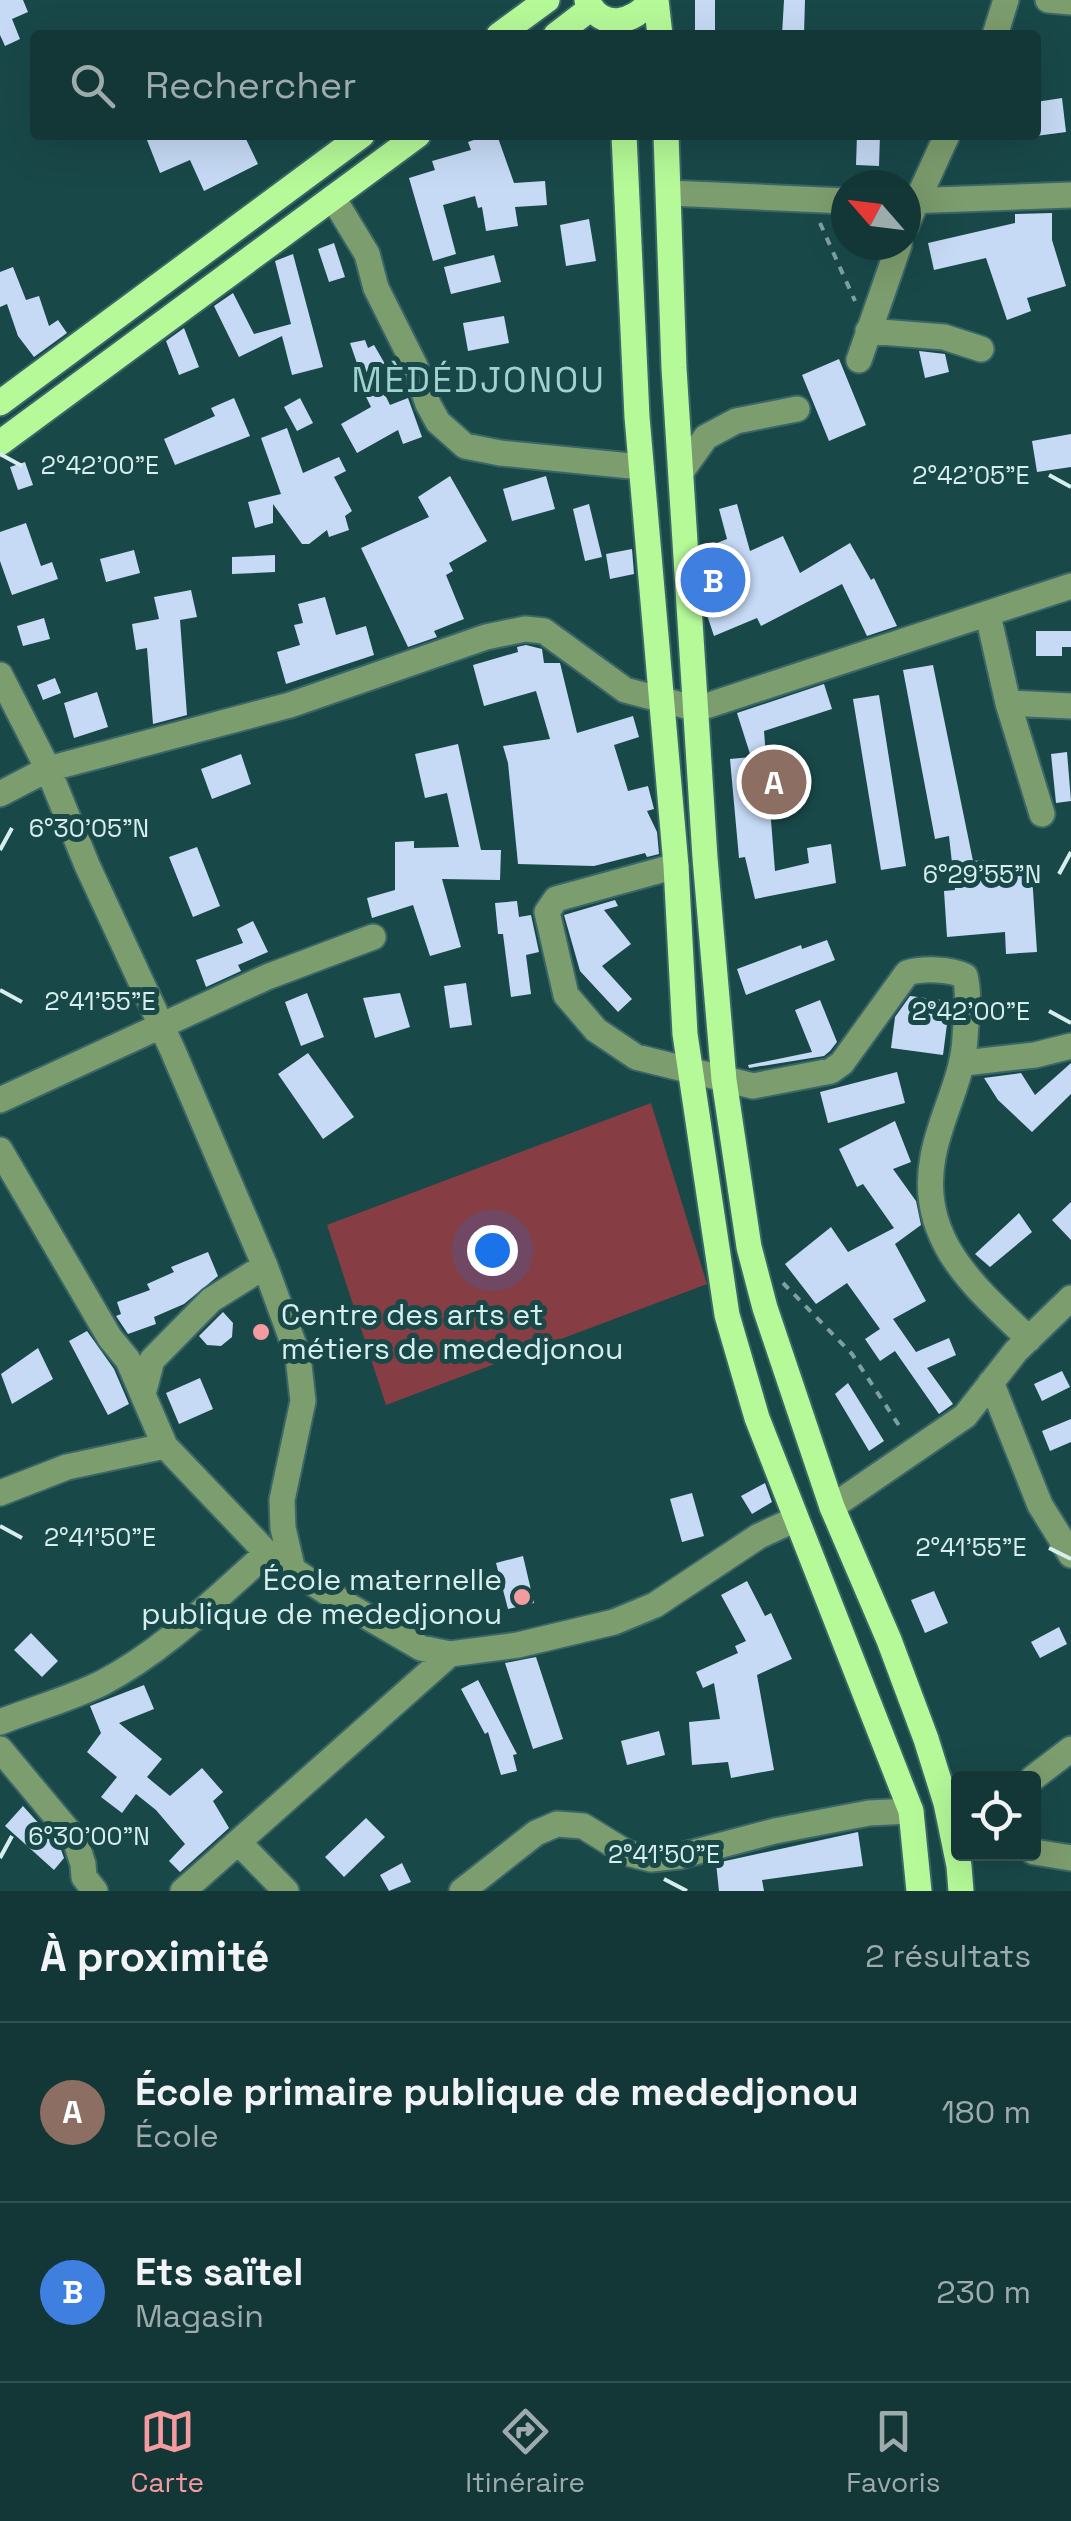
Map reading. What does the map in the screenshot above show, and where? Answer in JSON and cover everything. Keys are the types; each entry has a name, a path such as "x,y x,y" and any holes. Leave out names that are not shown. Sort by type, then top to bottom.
{"main road":[{"path":"506,30 547,0"},
{"path":"567,30 597,16 621,22 638,16 653,0"},
{"path":"653,0 659,30"},
{"path":"0,403 355,140"},
{"path":"0,443 411,140"},
{"path":"624,140 641,467 676,866 685,1034 728,1314 757,1418 911,1811 919,1891"},
{"path":"666,140 674,368 705,858 724,1080 749,1247 765,1308 832,1507 908,1689 951,1820"}],"street":[{"path":"997,30 1006,0"},
{"path":"1048,0 1071,2"},
{"path":"921,186 944,140"},
{"path":"670,194 831,200"},
{"path":"921,208 1071,195"},
{"path":"334,198 367,254 376,288 416,366 428,404 438,422 465,446 641,467"},
{"path":"859,360 894,260"},
{"path":"868,331 944,337 981,350"},
{"path":"683,470 706,438 736,420 796,410"},
{"path":"0,794 48,769 290,705 486,637 544,631 625,690 697,710 1071,586"},
{"path":"988,615 1008,703 1042,814"},
{"path":"0,675 48,769 265,1266 298,1356 303,1400 282,1500 283,1528 293,1571"},
{"path":"1008,703 1071,706"},
{"path":"676,866 556,899 547,912 566,995 596,1030 636,1057 753,1086 830,1071 842,1063 907,973 958,972 965,976 964,1062 932,1157 932,1196 944,1243 964,1276 1029,1338"},
{"path":"0,1100 267,977 372,937"},
{"path":"964,1062 1035,1055 1071,1046"},
{"path":"0,1150 110,1338 128,1360 165,1446 266,1553 421,1648 450,1654 518,1645 614,1622 655,1605 758,1536 796,1520"},
{"path":"142,1394 152,1360 211,1300 265,1266"},
{"path":"832,1507 966,1416 1029,1338 1071,1298"},
{"path":"991,1382 1040,1504 1071,1555"},
{"path":"0,1493 67,1467 165,1446"},
{"path":"0,1722 100,1684 139,1661 171,1638 266,1553"},
{"path":"183,1891 450,1654"},
{"path":"0,1749 75,1839 84,1877 95,1891"},
{"path":"1041,1773 1071,1749"},
{"path":"462,1891 536,1833 556,1824 583,1826 627,1853 652,1859 869,1813 911,1811"},
{"path":"238,1843 286,1891"},
{"path":"1041,1853 1071,1858"}],"path":[{"path":"810,200 868,331"},
{"path":"749,1247 852,1354 914,1450"}],"shaded area":[{"path":"651,1103 707,1284 386,1405 327,1225"}],"building":[{"path":"0,0 23,0 28,12 12,19 20,39 5,46 0,35"},
{"path":"695,0 715,0 715,30 695,30"},
{"path":"784,0 805,0 804,30 782,30"},
{"path":"1062,98 1066,132 1041,135 1041,101"},
{"path":"147,140 246,140 258,164 204,191 190,160 160,173"},
{"path":"499,140 514,183 545,181 547,205 515,207 518,226 486,231 482,207 478,208 475,196 443,205 456,254 433,261 409,178 435,170 432,161 471,150 468,142"},
{"path":"857,140 880,140 879,166 856,165"},
{"path":"1052,213 1052,240 1066,286 1027,298 1031,311 1007,320 986,258 934,270 928,243 1015,223 1015,214"},
{"path":"589,219 596,261 566,266 560,225"},
{"path":"334,243 345,277 329,282 318,249"},
{"path":"293,254 323,367 292,375 282,336 239,357 214,306 233,293 254,334 291,324 275,261"},
{"path":"494,255 501,282 451,294 444,267"},
{"path":"13,267 26,300 39,296 49,326 58,320 67,333 34,357 18,336 7,304 0,307 0,272"},
{"path":"504,316 509,343 468,351 463,323"},
{"path":"184,328 199,367 179,375 166,341"},
{"path":"365,340 368,348 374,345 385,364 373,370 390,405 408,398 422,437 403,444 398,430 357,453 341,424 371,407 354,372 359,369 350,343"},
{"path":"919,351 945,354 949,372 925,378"},
{"path":"839,359 866,425 829,441 802,375"},
{"path":"234,398 250,436 175,465 164,439 215,416 211,408"},
{"path":"300,398 313,423 297,431 284,407"},
{"path":"287,428 303,473 339,457 346,471 334,477 352,511 345,516 349,530 329,537 327,530 309,544 302,544 273,504 273,523 255,528 248,502 281,494 261,438"},
{"path":"1071,434 1071,467 1037,472 1032,441"},
{"path":"25,462 33,485 18,490 10,467"},
{"path":"450,476 487,541 449,563 453,571 446,575 464,619 434,631 437,637 408,647 361,548 429,517 418,497"},
{"path":"546,476 555,509 512,521 503,489"},
{"path":"589,504 602,557 585,561 573,509"},
{"path":"737,504 750,551 783,536 800,573 850,543 871,580 874,578 897,626 867,636 842,584 761,626 757,618 714,636 706,612 724,604 702,549 727,539 719,509"},
{"path":"26,523 41,566 52,562 58,579 12,595 0,561 0,532"},
{"path":"632,549 634,574 610,579 606,554"},
{"path":"134,550 140,573 106,582 100,559"},
{"path":"275,555 275,572 232,574 232,557"},
{"path":"191,590 197,617 180,620 187,715 153,724 147,648 136,650 132,624 159,619 154,597"},
{"path":"325,597 336,635 366,626 374,655 286,684 277,652 300,645 294,625 303,623 298,604"},
{"path":"44,618 50,639 23,646 17,626"},
{"path":"1036,631 1071,631 1071,647 1062,647 1062,656 1036,656"},
{"path":"517,647 542,649 544,663 560,663 577,733 633,716 639,737 614,745 628,791 648,786 654,809 647,811 657,832 659,854 647,857 645,853 594,866 518,864 503,746 550,739 536,691 484,706 473,665 518,652"},
{"path":"933,665 973,861 987,860 989,878 1032,875 1037,952 1006,954 1005,932 947,937 944,891 955,890 949,836 935,839 903,670"},
{"path":"55,678 61,693 43,700 37,685"},
{"path":"824,684 832,709 764,731 775,871 809,863 807,848 831,844 836,883 755,899 745,857 739,858 730,759 751,757 737,713"},
{"path":"97,692 108,727 74,738 64,703"},
{"path":"879,695 906,866 881,870 853,699"},
{"path":"458,744 481,850 501,850 500,880 442,879 461,947 430,956 413,905 372,918 367,898 395,890 395,842 414,841 414,848 459,847 447,793 425,798 415,754"},
{"path":"1067,752 1071,801 1056,803 1051,754"},
{"path":"241,754 251,784 212,799 201,769"},
{"path":"197,847 220,906 193,917 169,857"},
{"path":"615,900 618,906 604,910 631,944 602,966 632,999 618,1012 580,971 564,915"},
{"path":"517,901 519,917 531,915 539,952 526,955 531,994 511,997 495,903"},
{"path":"253,921 268,952 238,965 241,971 206,987 196,960 243,943 237,929"},
{"path":"827,940 835,960 746,995 737,969 801,945 802,949"},
{"path":"466,983 472,1025 450,1028 444,986"},
{"path":"307,993 324,1037 301,1046 285,1002"},
{"path":"400,993 410,1027 375,1038 363,998"},
{"path":"910,996 950,1001 943,1055 891,1048 895,1017"},
{"path":"820,1000 837,1042 830,1051 824,1056 749,1068 748,1065 812,1052 795,1010"},
{"path":"308,1053 354,1117 323,1139 278,1074"},
{"path":"1071,1063 1071,1094 1032,1132 998,1100 984,1078 1021,1073 1035,1095"},
{"path":"897,1072 905,1103 828,1123 820,1092"},
{"path":"895,1121 911,1162 893,1169 916,1201 921,1225 895,1244 926,1301 893,1319 916,1352 949,1338 956,1355 927,1368 953,1404 939,1414 895,1351 880,1361 865,1339 880,1329 847,1283 816,1304 785,1264 831,1227 848,1252 894,1228 863,1184 857,1187 839,1149"},
{"path":"1071,1202 1071,1240 1052,1220"},
{"path":"1019,1213 1032,1232 990,1267 975,1254"},
{"path":"208,1252 218,1276 184,1304 154,1317 156,1324 128,1334 116,1316 121,1314 117,1302 150,1290 147,1284 174,1272 171,1267"},
{"path":"223,1312 233,1323 232,1337 221,1346 207,1345 199,1336"},
{"path":"87,1331 114,1369 129,1404 108,1415 69,1341"},
{"path":"38,1348 53,1379 12,1404 1,1374"},
{"path":"1062,1371 1070,1387 1042,1401 1034,1384"},
{"path":"200,1378 213,1409 179,1424 166,1393"},
{"path":"848,1383 884,1441 869,1451 835,1394"},
{"path":"1071,1419 1071,1442 1050,1451 1042,1431"},
{"path":"765,1483 772,1502 752,1514 741,1496"},
{"path":"692,1493 704,1536 682,1542 670,1499"},
{"path":"523,1556 534,1603 508,1609 496,1563"},
{"path":"747,1581 765,1616 771,1613 792,1659 757,1675 774,1770 731,1778 728,1762 692,1765 689,1722 720,1719 714,1683 703,1688 696,1672 738,1653 735,1646 746,1641 721,1595"},
{"path":"934,1591 948,1623 925,1633 911,1600"},
{"path":"1059,1627 1067,1644 1040,1658 1031,1642"},
{"path":"31,1633 58,1661 42,1677 14,1650"},
{"path":"536,1657 563,1739 533,1749 505,1663"},
{"path":"478,1680 517,1754 513,1755 517,1771 501,1775 488,1732 485,1734 461,1689"},
{"path":"144,1685 154,1709 119,1723 162,1759 147,1777 170,1796 202,1768 223,1792 213,1801 229,1828 180,1872 169,1861 185,1844 156,1810 136,1794 122,1813 101,1797 117,1777 87,1752 101,1733 90,1706"},
{"path":"659,1731 665,1755 627,1765 621,1741"},
{"path":"23,1806 60,1847 64,1858 54,1870 5,1826"},
{"path":"366,1818 385,1837 344,1877 325,1857"},
{"path":"858,1832 863,1866 762,1880 764,1891 719,1891 716,1863"},
{"path":"402,1863 411,1882 389,1891 380,1875"}],"place":[{"name":"Ets saïtel","path":"713,580"},
{"name":"École primaire publique de mededjonou","path":"774,782"},
{"name":"Centre des arts et métiers de mededjonou","path":"261,1332"},
{"name":"École maternelle publique de mededjonou","path":"522,1597"}],"district":[{"name":"MÈDÉDJONOU","path":"479,380"}]}
